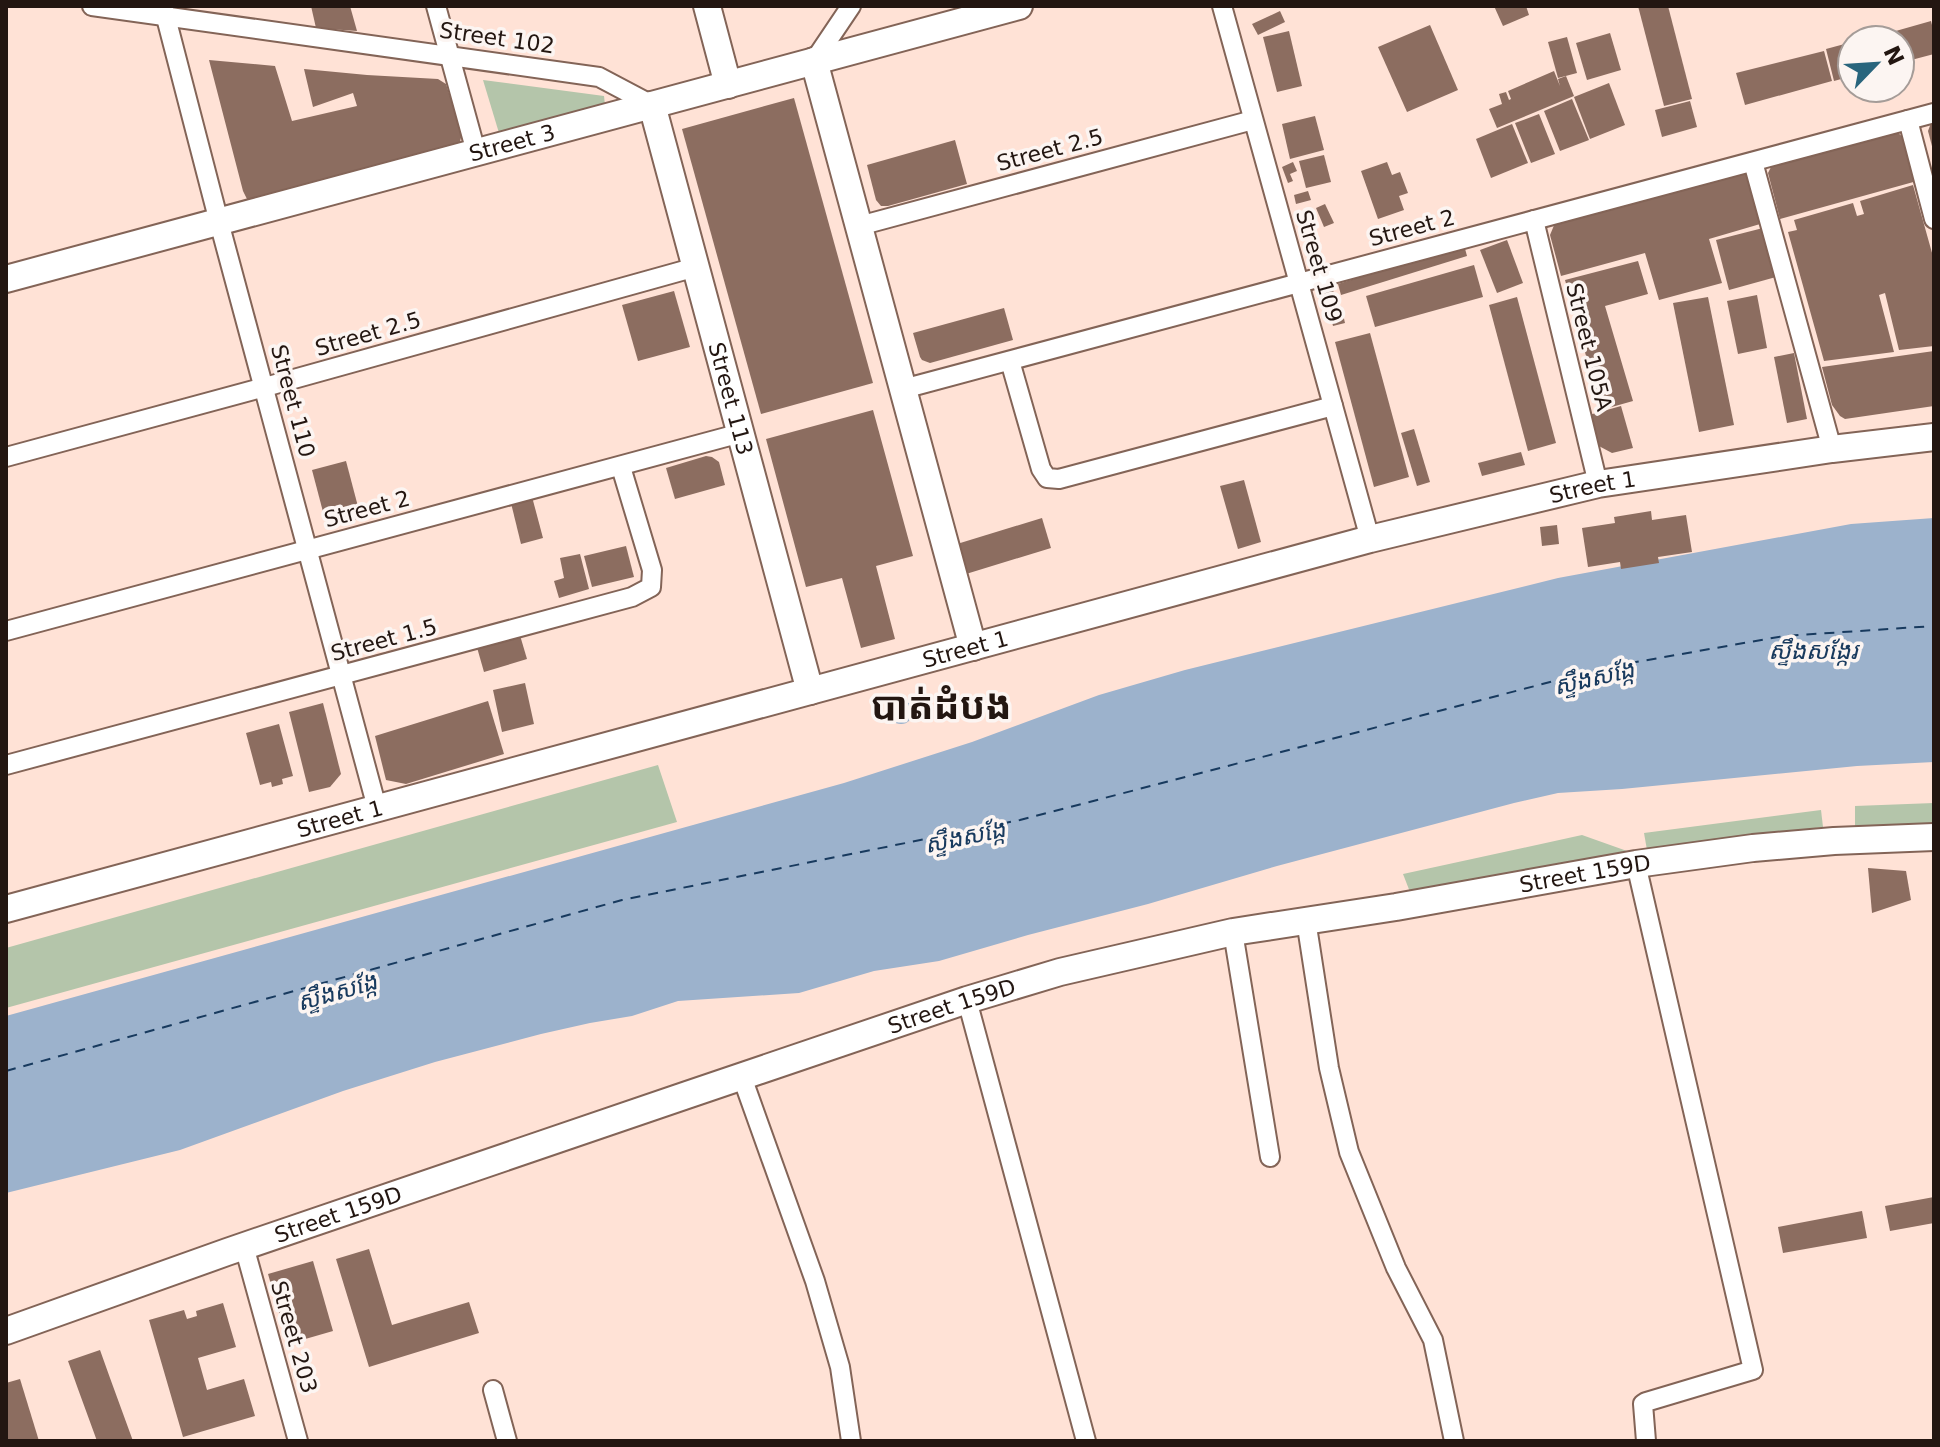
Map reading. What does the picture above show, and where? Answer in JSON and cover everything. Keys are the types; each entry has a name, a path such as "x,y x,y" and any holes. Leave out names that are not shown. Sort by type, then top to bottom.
{"street":[{"name":"Street 102","path":"92,6 165,11 599,77 652,105"},
{"path":"436,6 476,152"},
{"path":"707,6 728,85"},
{"path":"851,6 814,61 973,647"},
{"name":"Street 3","path":"6,279 728,85 982,11 1019,6"},
{"name":"Street 109","path":"1222,6 1370,539"},
{"name":"Street 110","path":"165,11 377,808"},
{"name":"Street 113","path":"652,105 810,691"},
{"name":"Street 2","path":"903,389 1934,113"},
{"name":"Street 2.5","path":"859,226 1253,120"},
{"path":"1908,120 1934,219"},
{"path":"1753,162 1832,449"},
{"name":"Street 105A","path":"1534,220 1598,484"},
{"name":"Street 2.5","path":"6,457 696,267"},
{"path":"1010,361 1041,469 1047,478 1059,479 1333,406"},
{"name":"Street 2","path":"6,631 741,433"},
{"name":"Street 1","path":"6,909 1370,539 1598,484 1934,437"},
{"name":"Street 1.5","path":"6,765 632,597 651,587 652,570 621,467"},
{"name":"Street 159D","path":"6,1331 244,1246 967,1000 1060,972 1233,932 1396,907 1636,864 1753,848 1934,837"},
{"path":"1636,864 1753,1370 1643,1404 1646,1441"},
{"path":"1306,920 1329,1068 1349,1152 1396,1268 1433,1340 1454,1441"},
{"path":"1233,932 1270,1157"},
{"path":"967,1000 1086,1441"},
{"path":"742,1077 815,1281 840,1367 851,1441"},
{"name":"Street 203","path":"244,1246 298,1441"},
{"path":"493,1390 507,1441"}],"green space":[{"path":"483,80 604,96 605,105 499,133"},
{"path":"658,765 677,822 6,1008 6,948"},
{"path":"1934,803 1934,827 1855,829 1855,806"},
{"path":"1821,810 1823,827 1647,850 1644,833"},
{"path":"1582,835 1627,851 1410,892 1403,874"}],"water":[{"name":"ស្ទឹងសង្កែរ","path":"1934,518 1934,762 1558,793 1277,866 939,961 874,971 799,993 678,1001 632,1016 541,1034 435,1062 343,1091 180,1150 6,1193 6,1016 844,783 972,742 1099,695 1185,670 1558,578 1851,524"},
{"path":"901,700 912,707 913,712 906,723 901,724 890,717 889,712 896,701"}],"building":[{"path":"311,6 350,6 357,31 316,28"},
{"path":"1494,6 1526,6 1529,15 1503,26"},
{"path":"1638,6 1668,6 1692,99 1664,106"},
{"path":"1280,11 1285,22 1258,35 1252,24"},
{"path":"1931,21 1934,54 1916,59 1916,25"},
{"path":"1430,25 1458,90 1407,112 1378,47"},
{"path":"1289,31 1302,86 1277,92 1263,37"},
{"path":"1610,33 1621,70 1587,80 1576,43"},
{"path":"1567,37 1577,73 1558,78 1548,42"},
{"path":"1836,46 1836,80 1834,81 1826,49"},
{"path":"1824,51 1832,81 1745,105 1736,73"},
{"path":"209,60 275,66 292,121 357,106 353,93 313,107 304,69 438,79 446,84 462,133 460,142 453,147 248,201"},
{"path":"1554,71 1560,86 1558,79 1566,76 1574,96 1497,128 1489,109 1502,104 1499,94 1506,92 1509,100 1508,91"},
{"path":"1609,83 1625,125 1590,139 1574,97"},
{"path":"794,98 873,383 761,414 682,129"},
{"path":"1572,99 1589,140 1560,151 1544,111"},
{"path":"1690,101 1697,127 1662,137 1655,110"},
{"path":"1539,114 1555,154 1531,163 1515,123"},
{"path":"1934,115 1934,149 1933,150 1928,131"},
{"path":"1315,116 1324,150 1290,159 1282,124"},
{"path":"1512,124 1528,163 1491,178 1476,139"},
{"path":"1895,130 1907,141 1917,181 1780,219 1768,173 1773,163"},
{"path":"955,140 967,184 888,206 881,206 876,200 867,165"},
{"path":"1324,155 1331,182 1306,188 1299,161"},
{"path":"1293,162 1297,171 1290,174 1293,181 1288,183 1282,167"},
{"path":"1387,162 1392,175 1400,172 1408,193 1399,196 1404,210 1378,219 1361,171"},
{"path":"1742,169 1754,178 1767,222 1709,239 1722,283 1659,300 1645,253 1561,276 1550,235 1555,223"},
{"path":"1913,185 1934,260 1934,346 1899,350 1885,293 1879,295 1894,352 1824,361 1788,232 1797,230 1794,220 1853,203 1857,216 1864,214 1860,201"},
{"path":"1308,191 1311,200 1296,204 1294,195"},
{"path":"1325,204 1334,223 1324,227 1316,208"},
{"path":"1763,228 1776,277 1729,290 1716,240"},
{"path":"1507,240 1523,283 1497,293 1480,250"},
{"path":"1464,245 1467,256 1341,295 1338,284"},
{"path":"1638,261 1648,294 1605,306 1633,401 1601,410 1565,280"},
{"path":"1474,265 1483,297 1375,327 1366,296"},
{"path":"1332,286 1337,305 1328,307 1323,288"},
{"path":"674,291 690,347 638,361 622,305"},
{"path":"1757,295 1767,348 1738,354 1727,301"},
{"path":"1517,297 1556,443 1528,451 1489,305"},
{"path":"1708,297 1734,425 1699,432 1673,303"},
{"path":"1341,306 1345,323 1333,326 1329,309"},
{"path":"1004,308 1013,340 930,363 920,357 913,333"},
{"path":"1370,333 1409,477 1374,487 1335,342"},
{"path":"1934,351 1934,406 1845,419 1832,405 1822,367"},
{"path":"1794,353 1807,419 1787,423 1774,357"},
{"path":"1621,406 1633,448 1612,453 1597,445 1589,415"},
{"path":"873,410 913,556 876,566 895,639 861,648 842,578 806,587 766,439"},
{"path":"1414,429 1430,482 1417,486 1401,433"},
{"path":"1521,452 1525,465 1482,476 1478,463"},
{"path":"706,456 719,462 725,485 675,499 666,468"},
{"path":"346,461 361,518 327,527 312,470"},
{"path":"1244,480 1261,542 1238,549 1220,486"},
{"path":"531,493 543,538 521,544 510,499"},
{"path":"1651,511 1652,520 1686,515 1692,552 1658,557 1659,563 1621,569 1620,562 1588,567 1582,528 1615,523 1614,517"},
{"path":"1042,518 1051,548 966,574 957,544"},
{"path":"1557,525 1559,544 1542,546 1540,527"},
{"path":"626,546 634,577 592,587 584,556"},
{"path":"580,554 589,589 559,598 554,581 564,578 560,558"},
{"path":"519,632 527,659 484,672 476,644"},
{"path":"525,683 534,724 502,732 493,690"},
{"path":"488,701 504,754 406,784 386,780 375,736"},
{"path":"323,703 341,774 330,787 309,792 289,712"},
{"path":"279,724 293,776 282,779 283,784 272,787 271,782 260,785 246,733"},
{"path":"1868,868 1906,871 1911,900 1872,913"},
{"path":"1934,1197 1934,1223 1890,1231 1885,1206"},
{"path":"1862,1211 1867,1238 1783,1253 1778,1227"},
{"path":"369,1249 392,1325 469,1302 479,1333 369,1367 336,1259"},
{"path":"313,1261 333,1331 288,1344 268,1274"},
{"path":"223,1303 236,1347 198,1358 207,1390 244,1379 255,1416 183,1437 149,1320 184,1310 187,1319 197,1316 196,1311"},
{"path":"100,1350 133,1441 97,1441 78,1389 68,1361"},
{"path":"20,1379 39,1441 6,1441 6,1383"}],"ferry route":[{"path":"6,1071 622,900 1020,820 1608,667 1784,636 1934,626"}],"district":[{"name":"បាត់ដំបង","path":"941,706"}],"water label":[{"name":"ស្ទឹងសង្កែ","path":"1594,678"},
{"name":"ស្ទឹងសង្កែ","path":"965,837"},
{"name":"ស្ទឹងសង្កែ","path":"337,992"}]}
